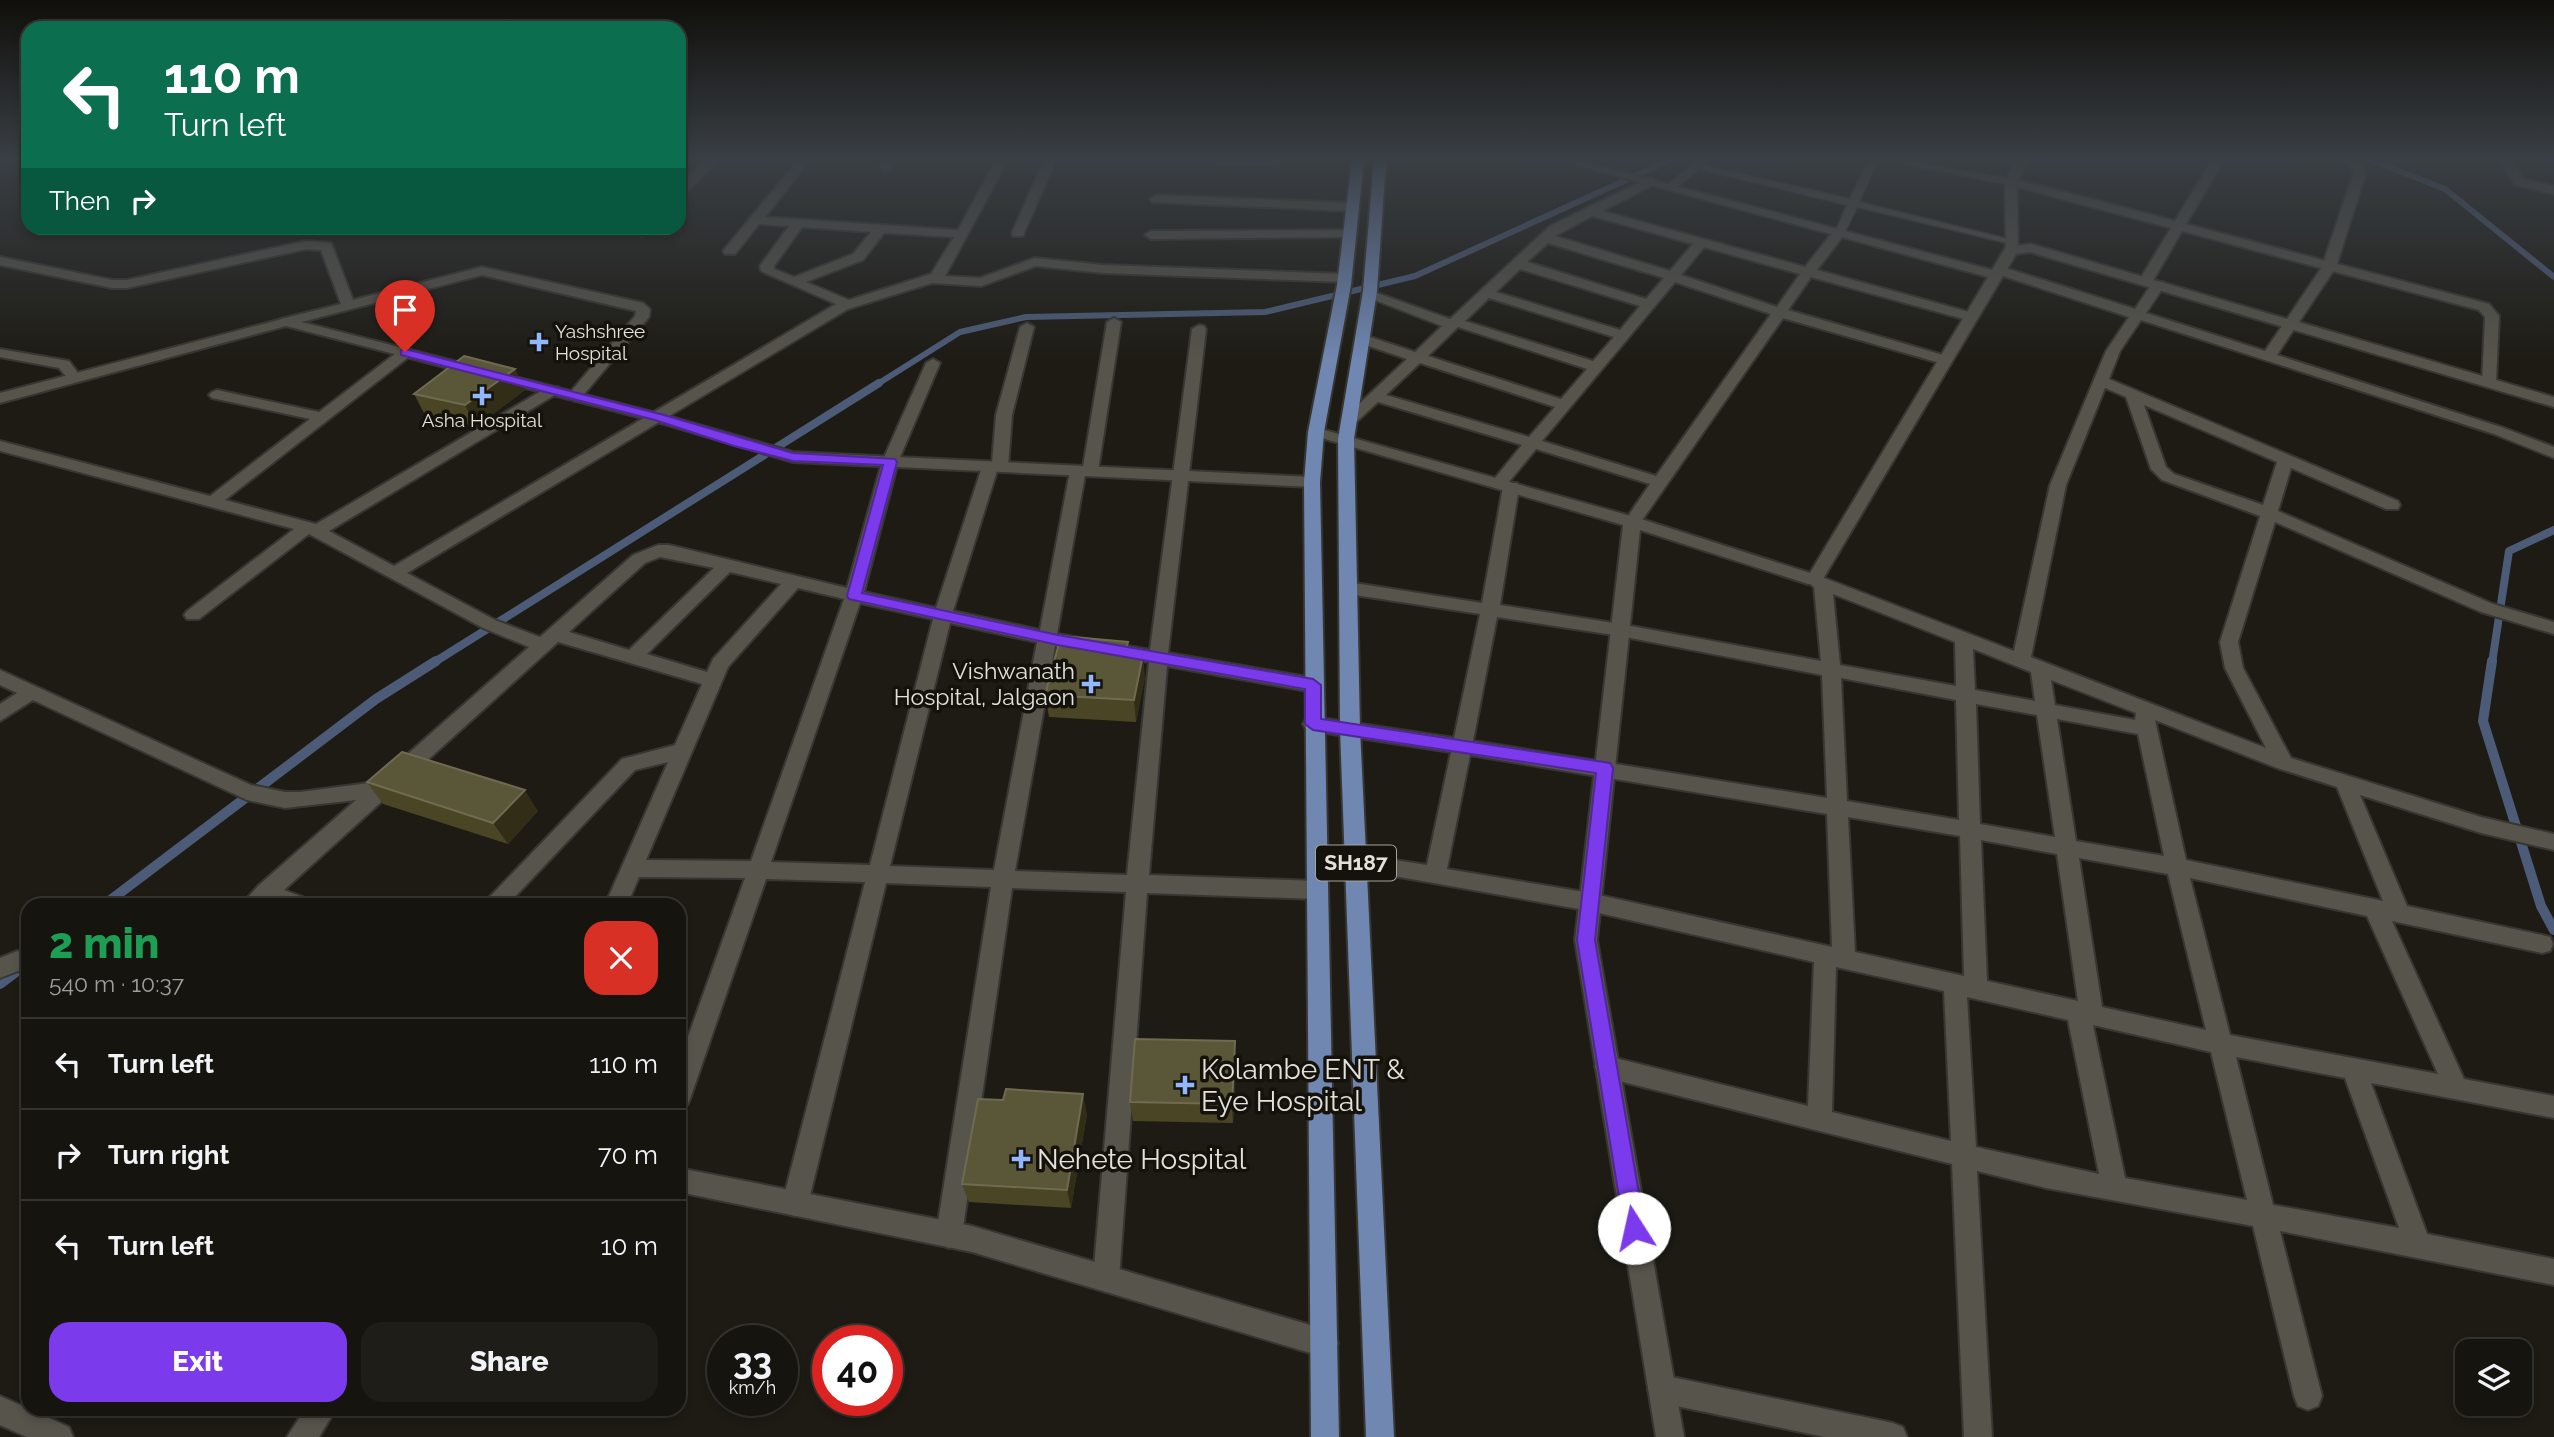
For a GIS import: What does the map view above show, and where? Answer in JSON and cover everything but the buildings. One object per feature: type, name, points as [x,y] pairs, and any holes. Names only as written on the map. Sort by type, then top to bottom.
[{"type":"main road","name":"SH187","points":[[1325,1437],[1313,724],[1312,482],[1316,432],[1343,287],[1351,227]]},
{"type":"main road","name":"SH187","points":[[1375,227],[1370,287],[1347,430],[1350,729],[1380,1437]]},
{"type":"street","points":[[730,251],[749,227]]},
{"type":"street","points":[[795,227],[766,269],[847,304]]},
{"type":"street","points":[[865,227],[962,234]]},
{"type":"street","points":[[933,279],[943,270],[966,227]]},
{"type":"street","points":[[1018,233],[1021,227]]},
{"type":"street","points":[[1347,430],[1375,396],[1559,227]]},
{"type":"street","points":[[1647,227],[1971,317]]},
{"type":"street","points":[[1822,227],[1998,273],[2138,314],[2499,431],[2554,453]]},
{"type":"street","points":[[1820,1120],[1835,957],[1837,807],[1831,669],[1818,582],[1998,273],[2011,246],[2011,227]]},
{"type":"street","points":[[2178,227],[2487,309],[2492,316],[2489,383]]},
{"type":"street","points":[[2115,1189],[2085,1013],[2066,847],[2046,709],[2030,665],[2057,485],[2113,351],[2138,314],[2178,227]]},
{"type":"street","points":[[2269,356],[2329,267],[2342,227]]},
{"type":"street","points":[[793,282],[858,257],[881,228]]},
{"type":"street","points":[[1670,1437],[1586,940],[1632,522],[1779,312],[1840,232]]},
{"type":"street","points":[[1151,235],[1350,234]]},
{"type":"street","points":[[1546,238],[1779,312],[1945,360]]},
{"type":"street","points":[[1435,876],[1490,610],[1505,485],[1533,443],[1700,242]]},
{"type":"street","points":[[0,261],[112,284],[127,284],[321,244],[326,246],[348,305]]},
{"type":"street","points":[[2011,246],[2031,248],[2554,402]]},
{"type":"street","points":[[394,573],[847,304],[933,279],[981,282],[1035,261],[1103,269],[1343,287]]},
{"type":"street","points":[[1518,264],[1649,304]]},
{"type":"street","points":[[0,398],[482,271],[643,309],[642,317],[575,396]]},
{"type":"street","points":[[1370,287],[1454,323],[1596,367]]},
{"type":"street","points":[[1486,293],[1623,335]]},
{"type":"street","points":[[286,322],[659,418],[793,457],[1312,482]]},
{"type":"street","points":[[949,1235],[1003,878],[1114,322]]},
{"type":"street","points":[[795,1204],[943,615],[995,467],[1004,415],[1027,327]]},
{"type":"street","points":[[1106,1279],[1157,657],[1177,476],[1199,330]]},
{"type":"street","points":[[1362,340],[1565,405]]},
{"type":"street","points":[[214,502],[405,352]]},
{"type":"street","points":[[0,354],[64,364],[74,377]]},
{"type":"street","points":[[686,1076],[854,596],[890,462],[933,363]]},
{"type":"street","points":[[2101,381],[2392,505]]},
{"type":"street","points":[[193,615],[312,529],[553,390]]},
{"type":"street","points":[[217,395],[322,417]]},
{"type":"street","points":[[2133,395],[2163,473],[2175,481],[2269,513],[2487,608],[2554,628]]},
{"type":"street","points":[[1375,396],[1660,482]]},
{"type":"street","points":[[1316,432],[1347,430],[1505,485],[1632,522],[1818,582],[2030,665],[2145,718],[2482,825],[2552,841]]},
{"type":"street","points":[[0,446],[312,529],[489,624],[515,635],[549,639],[633,657],[712,680]]},
{"type":"street","points":[[2284,762],[2234,667],[2229,642],[2286,459]]},
{"type":"street","points":[[259,898],[647,554],[669,551],[854,596],[1049,638],[1313,685]]},
{"type":"street","points":[[633,657],[727,565]]},
{"type":"street","points":[[619,898],[712,680],[730,651],[794,581]]},
{"type":"street","points":[[1348,587],[1620,630],[2046,709],[2145,718]]},
{"type":"street","points":[[1964,639],[1970,830],[1962,1156],[1978,1437]]},
{"type":"street","points":[[0,677],[247,792],[285,800],[382,789]]},
{"type":"street","points":[[0,714],[32,692]]},
{"type":"street","points":[[2145,718],[2177,867],[2308,1396]]},
{"type":"street","points":[[1313,724],[1605,768],[2066,847],[2177,867],[2542,944]]},
{"type":"street","points":[[500,898],[629,764],[681,751]]},
{"type":"street","points":[[2345,782],[2399,914]]},
{"type":"street","points":[[1356,862],[1590,902],[2222,1044],[2554,1107]]},
{"type":"street","points":[[631,868],[1316,890]]},
{"type":"street","points":[[2375,909],[2457,1089]]},
{"type":"street","points":[[0,968],[9,962],[21,962]]},
{"type":"street","points":[[1607,1068],[2046,1176],[2554,1272]]},
{"type":"street","points":[[2354,1069],[2417,1244]]},
{"type":"street","points":[[686,1182],[949,1235],[1324,1343]]},
{"type":"street","points":[[1662,1388],[1893,1437]]},
{"type":"street","points":[[0,1409],[59,1437]]},
{"type":"street","points":[[300,1437],[316,1416]]},
{"type":"lane","points":[[1840,232],[1842,227]]},
{"type":"lane","points":[[1938,227],[2011,246]]},
{"type":"waterway","points":[[876,385],[960,332],[1026,317],[1265,312],[1415,276],[1523,227]]},
{"type":"waterway","points":[[2492,227],[2554,277]]},
{"type":"waterway","points":[[433,663],[879,383]]},
{"type":"waterway","points":[[2492,663],[2509,551],[2554,530]]},
{"type":"waterway","points":[[113,898],[376,699],[436,661]]},
{"type":"waterway","points":[[2492,661],[2483,721],[2541,906],[2554,930]]},
{"type":"waterway","points":[[0,984],[21,968]]},
{"type":"place","name":"Yashshree Hospital","points":[[539,342]]},
{"type":"place","name":"Asha Hospital","points":[[482,396]]},
{"type":"place","name":"Vishwanath Hospital, Jalgaon","points":[[1091,684]]},
{"type":"place","name":"Kolambe ENT & Eye Hospital","points":[[1185,1085]]},
{"type":"place","name":"Nehete Hospital","points":[[1021,1159]]},
{"type":"route","points":[[405,352],[659,418],[793,457],[890,462],[854,596],[1058,640],[1313,685],[1313,724],[1605,768],[1586,940],[1634,1228]]}]
